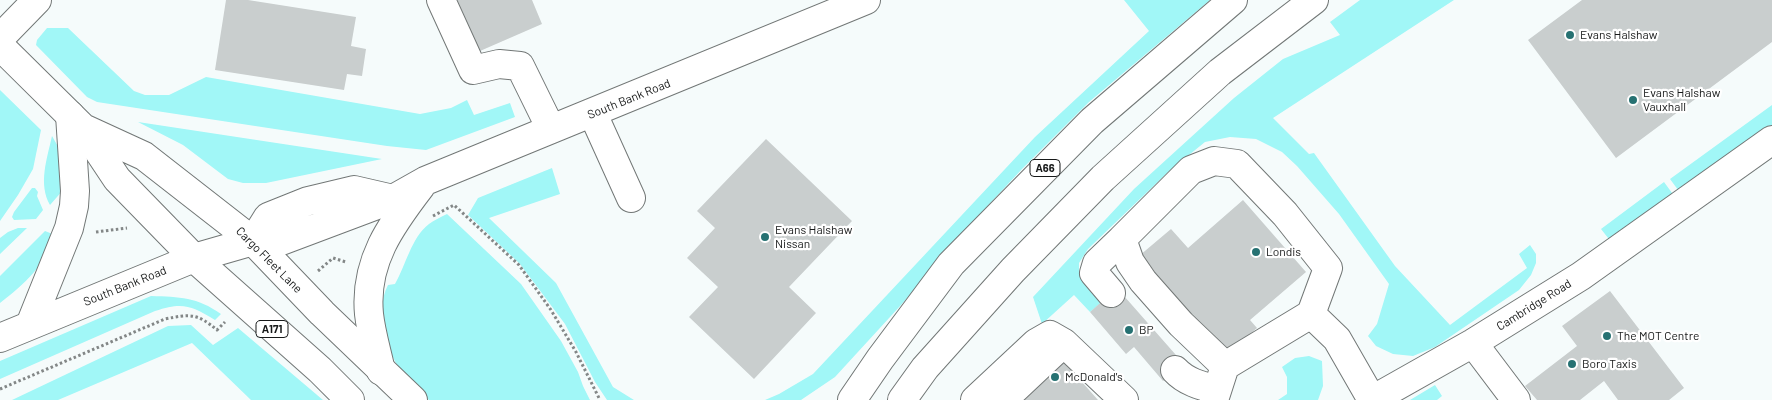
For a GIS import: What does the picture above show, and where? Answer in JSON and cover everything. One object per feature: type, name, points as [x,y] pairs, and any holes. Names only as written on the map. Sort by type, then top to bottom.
[{"type":"main road","points":[[0,38],[37,0]]},
{"type":"main road","points":[[441,0],[473,70],[499,64],[520,66],[551,129]]},
{"type":"main road","name":"A66","points":[[852,400],[951,264],[1092,121],[1233,0]]},
{"type":"main road","points":[[902,400],[925,368],[1013,270],[1104,178],[1220,72],[1314,0]]},
{"type":"main road","name":"South Bank Road","points":[[0,338],[30,324],[194,258],[252,241],[276,243],[392,199],[425,181],[551,129],[593,114],[849,3]]},
{"type":"main road","name":"Cargo Fleet Lane","points":[[0,46],[77,121],[117,179],[194,258],[320,370],[350,400]]},
{"type":"main road","points":[[593,114],[631,198]]},
{"type":"main road","points":[[30,324],[69,228],[74,206],[77,121]]},
{"type":"main road","name":"Cargo Fleet Lane","points":[[77,121],[144,156],[252,241],[322,314],[380,371],[413,400]]},
{"type":"main road","name":"Cambridge Road","points":[[1372,400],[1473,343],[1581,276],[1772,140]]},
{"type":"main road","points":[[1112,293],[1094,273],[1097,263],[1191,170],[1214,161],[1237,164],[1285,214],[1328,268],[1311,314],[1219,385],[1195,384],[1182,377],[1175,370]]},
{"type":"main road","points":[[380,371],[368,296],[371,270],[378,251],[402,212],[425,181]]},
{"type":"main road","points":[[1122,239],[1130,262],[1143,281],[1181,324],[1219,385]]},
{"type":"main road","points":[[1311,314],[1337,339],[1372,400]]},
{"type":"main road","points":[[975,400],[1036,343],[1050,335],[1064,343],[1124,400]]},
{"type":"main road","points":[[1003,400],[1064,343]]},
{"type":"main road","points":[[1473,343],[1516,400]]},
{"type":"main road","name":"A66","points":[[829,400],[880,359]]},
{"type":"main road","points":[[915,400],[925,368]]},
{"type":"path","points":[[429,219],[454,205],[519,265],[551,310],[576,352],[600,400]]},
{"type":"path","points":[[69,228],[87,233],[136,227]]},
{"type":"path","points":[[316,273],[334,258],[350,264]]},
{"type":"path","points":[[0,389],[165,319],[186,315],[204,319],[217,330],[228,320]]},
{"type":"shaded area","points":[[1124,0],[1210,0],[1089,102],[1022,169],[835,377],[801,400],[765,400],[813,374],[1035,137],[1149,31]]},
{"type":"shaded area","points":[[1360,0],[1454,0],[1273,118],[1309,154],[1314,153],[1395,266],[1450,325],[1527,268],[1519,254],[1530,245],[1536,254],[1536,263],[1531,275],[1519,290],[1435,347],[1413,356],[1393,354],[1376,346],[1368,336],[1377,324],[1389,284],[1339,214],[1297,166],[1282,152],[1256,139],[1230,137],[1205,142],[1168,172],[1088,249],[1079,263],[1079,273],[1103,301],[1090,312],[1074,295],[1042,324],[1033,297],[1134,189],[1234,98],[1283,59],[1340,35],[1330,22]]},
{"type":"shaded area","points":[[47,28],[68,28],[134,91],[145,95],[169,95],[206,77],[420,114],[451,108],[467,100],[474,115],[510,103],[515,117],[426,150],[387,146],[97,102],[87,97],[36,45],[37,40]]},
{"type":"shaded area","points":[[0,90],[41,130],[33,169],[0,221]]},
{"type":"shaded area","points":[[1772,105],[1772,129],[1681,194],[1670,179]]},
{"type":"shaded area","points":[[138,122],[382,159],[266,183],[243,183],[228,179],[183,145]]},
{"type":"shaded area","points":[[52,136],[60,150],[64,189],[50,205],[46,197],[44,180]]},
{"type":"shaded area","points":[[552,168],[560,194],[489,218],[556,283],[613,387],[634,400],[607,400],[595,382],[565,324],[520,264],[468,215],[478,198]]},
{"type":"shaded area","points":[[1664,182],[1675,197],[1612,243],[1601,229]]},
{"type":"shaded area","points":[[32,188],[35,188],[38,192],[37,196],[43,210],[36,219],[14,220],[12,217],[14,212]]},
{"type":"shaded area","points":[[447,214],[521,284],[561,341],[578,372],[590,400],[429,400],[402,373],[395,362],[385,336],[382,309],[384,296],[388,285],[395,284],[413,244],[423,230]]},
{"type":"shaded area","points":[[18,228],[27,228],[0,254],[0,238]]},
{"type":"shaded area","points":[[45,231],[55,235],[40,265],[26,281],[0,303],[0,276]]},
{"type":"shaded area","points":[[151,296],[196,301],[221,314],[215,320],[186,306],[164,308],[0,379],[0,361]]},
{"type":"shaded area","points":[[191,325],[213,345],[238,328],[323,400],[251,400],[192,343],[58,400],[12,400],[168,326]]},
{"type":"shaded area","points":[[1309,356],[1322,361],[1323,386],[1318,400],[1278,400],[1287,394],[1287,377],[1282,367],[1295,358]]},
{"type":"shaded area","points":[[1435,385],[1442,396],[1437,400],[1410,400]]},
{"type":"building","points":[[226,0],[248,0],[356,17],[351,46],[366,49],[362,76],[347,74],[344,90],[215,70]]},
{"type":"building","points":[[457,0],[532,0],[542,24],[480,51]]},
{"type":"building","name":"Evans Halshaw Vauxhall","points":[[1582,0],[1772,0],[1772,42],[1616,158],[1528,40]]},
{"type":"building","points":[[766,139],[852,221],[789,287],[816,313],[754,379],[689,317],[718,287],[687,258],[715,228],[697,211]]},
{"type":"building","points":[[1243,200],[1306,272],[1250,320],[1257,328],[1225,356],[1139,256],[1171,229],[1188,248]]},
{"type":"building","name":"BP","points":[[1117,288],[1183,363],[1163,381],[1134,347],[1126,354],[1090,312]]},
{"type":"building","name":"The MOT Centre","points":[[1610,291],[1684,388],[1669,400],[1618,400],[1604,381],[1580,400],[1537,400],[1525,386],[1577,346],[1562,326]]},
{"type":"building","name":"McDonald's","points":[[1057,354],[1098,400],[1006,400]]},
{"type":"place","name":"Evans Halshaw","points":[[1570,35]]},
{"type":"place","name":"Evans Halshaw Vauxhall","points":[[1633,100]]},
{"type":"place","name":"Evans Halshaw Nissan","points":[[765,237]]},
{"type":"place","name":"Londis","points":[[1256,252]]},
{"type":"place","name":"BP","points":[[1129,330]]},
{"type":"place","name":"The MOT Centre","points":[[1607,336]]},
{"type":"place","name":"Boro Taxis","points":[[1572,364]]},
{"type":"place","name":"McDonald's","points":[[1055,377]]}]
